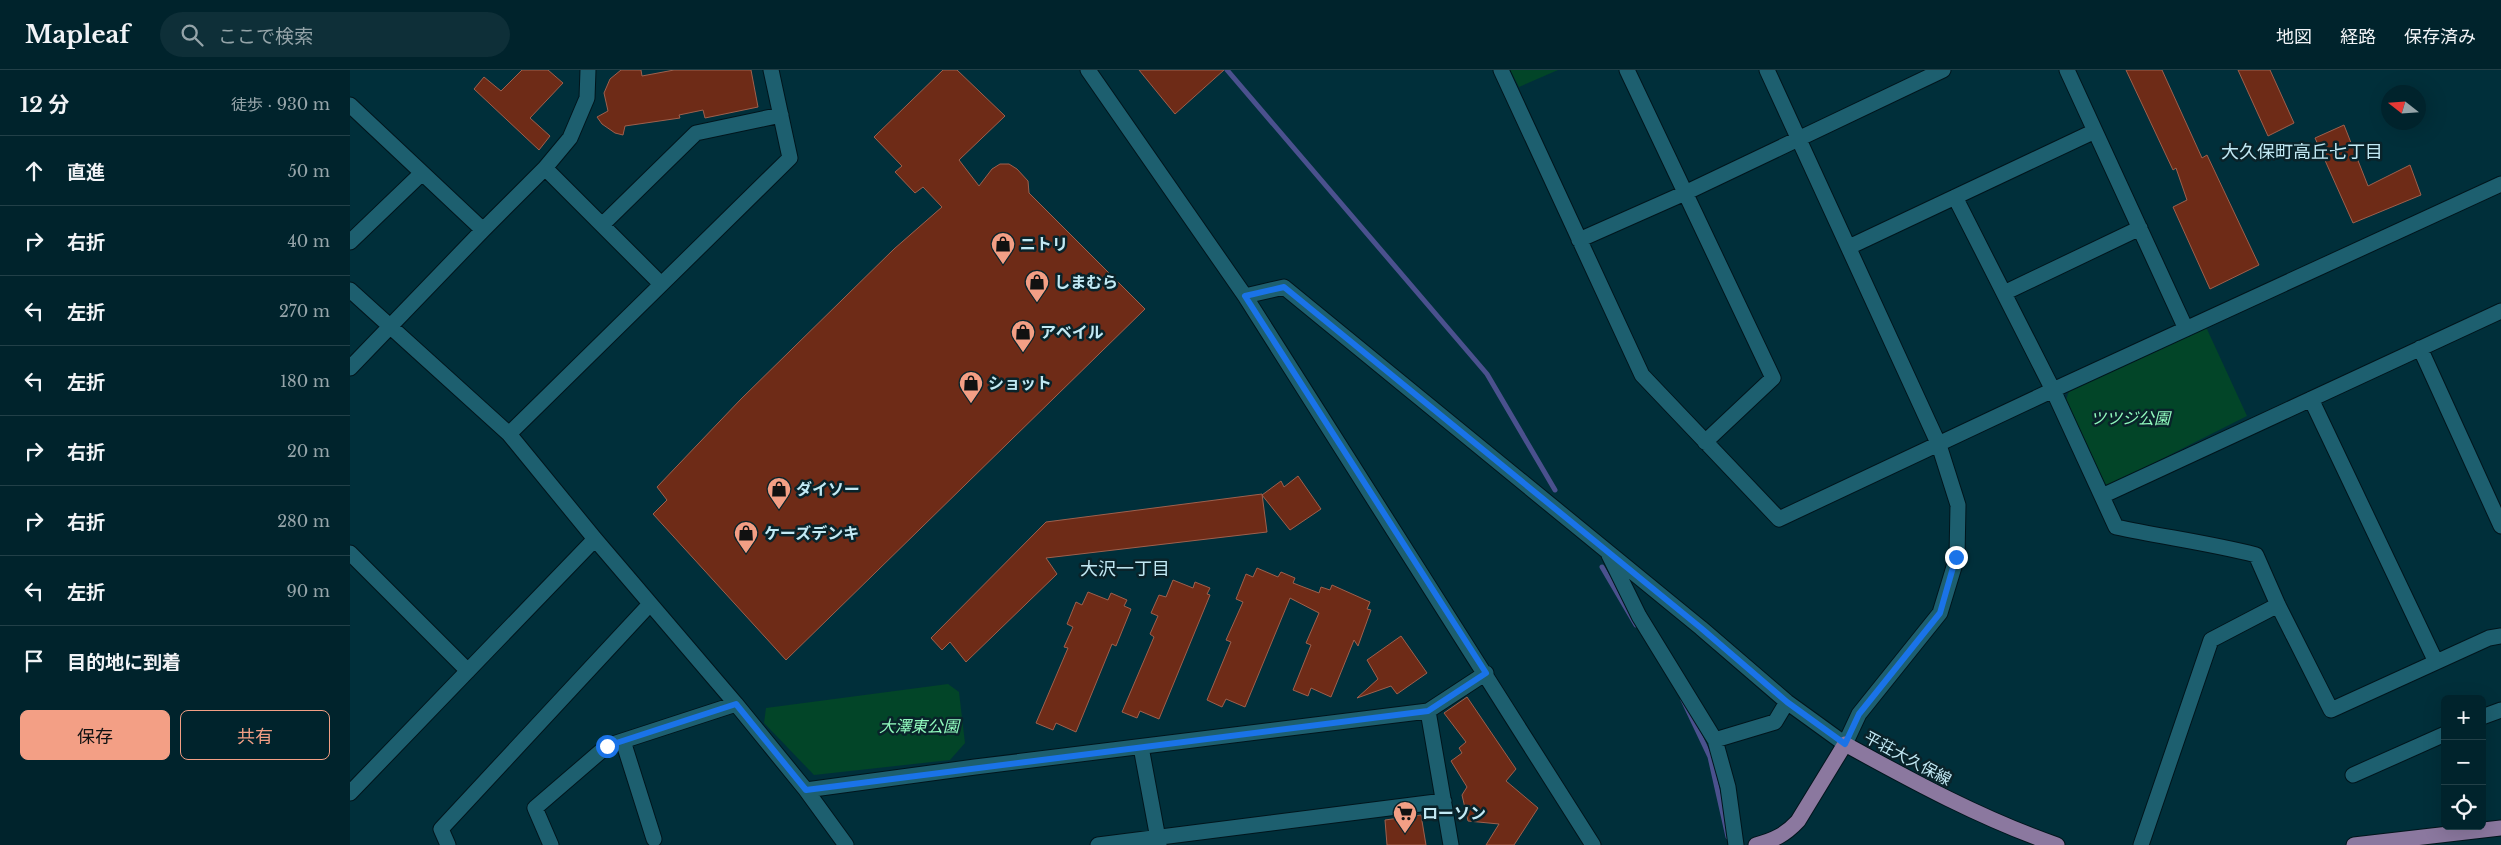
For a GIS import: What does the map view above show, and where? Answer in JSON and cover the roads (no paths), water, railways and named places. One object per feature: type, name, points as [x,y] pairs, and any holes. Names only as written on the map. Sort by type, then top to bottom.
[{"type":"main road","name":"平荘大久保線","points":[[1756,845],[1778,839],[1798,821],[1845,744],[1937,794],[2015,831],[2056,845]]},
{"type":"main road","points":[[2354,845],[2501,828]]},
{"type":"street","points":[[350,368],[545,168],[570,138],[587,98],[588,70]]},
{"type":"street","points":[[509,434],[660,283],[790,158],[771,70]]},
{"type":"street","points":[[1088,70],[1245,296],[1486,673],[1593,845]]},
{"type":"street","points":[[1500,70],[1642,375],[1779,519],[2053,390],[2501,184]]},
{"type":"street","points":[[1627,70],[1773,378],[1705,442]]},
{"type":"street","points":[[1245,296],[1284,287],[1607,551],[1787,702],[1845,744],[1859,714],[1940,613],[1956,557],[1958,504],[1939,445],[1767,70]]},
{"type":"street","points":[[1579,240],[1685,193],[1798,137],[1943,70]]},
{"type":"street","points":[[2067,70],[2186,329]]},
{"type":"street","points":[[350,105],[483,230]]},
{"type":"street","points":[[602,225],[696,133],[781,115]]},
{"type":"street","points":[[1849,247],[2095,131]]},
{"type":"street","points":[[545,168],[660,283]]},
{"type":"street","points":[[350,242],[422,173]]},
{"type":"street","points":[[1956,196],[2053,390],[2116,527],[2170,539],[2221,546],[2256,555],[2278,605],[2331,710],[2489,638],[2501,636]]},
{"type":"street","points":[[2004,293],[2140,228]]},
{"type":"street","points":[[350,290],[509,434],[736,704],[806,790],[846,845]]},
{"type":"street","points":[[2102,496],[2501,311]]},
{"type":"street","points":[[2420,348],[2501,526]]},
{"type":"street","points":[[2311,399],[2436,662]]},
{"type":"street","points":[[350,792],[595,538]]},
{"type":"street","points":[[1607,551],[1640,616],[1715,740],[1728,787],[1736,845]]},
{"type":"street","points":[[350,553],[468,671]]},
{"type":"street","points":[[448,845],[441,829],[650,604]]},
{"type":"street","points":[[2141,845],[2211,640],[2278,605]]},
{"type":"street","points":[[806,790],[1428,711],[1486,673]]},
{"type":"street","points":[[1715,740],[1775,722],[1787,702]]},
{"type":"street","points":[[551,845],[535,808],[607,746],[736,704]]},
{"type":"street","points":[[2486,716],[2501,710]]},
{"type":"street","points":[[1428,711],[1451,845]]},
{"type":"street","points":[[2353,775],[2441,736]]},
{"type":"street","points":[[623,741],[650,843]]},
{"type":"street","points":[[1141,747],[1158,840]]},
{"type":"street","points":[[1098,845],[1158,840],[1444,801]]},
{"type":"waterway","points":[[1227,70],[1487,374],[1555,490]]},
{"type":"waterway","points":[[1602,567],[1636,625]]},
{"type":"waterway","points":[[1683,700],[1710,757],[1728,837]]},
{"type":"place","name":"ニトリ","points":[[1003,265]]},
{"type":"place","name":"しまむら","points":[[1037,303]]},
{"type":"place","name":"アベイル","points":[[1023,353]]},
{"type":"place","name":"ショット","points":[[971,404]]},
{"type":"place","name":"ダイソー","points":[[779,510]]},
{"type":"place","name":"ケーズデンキ","points":[[746,554]]},
{"type":"place","name":"ローソン","points":[[1405,834]]},
{"type":"district","name":"大久保町高丘七丁目","points":[[2302,152]]},
{"type":"district","name":"大沢一丁目","points":[[1125,569]]},
{"type":"park label","name":"ツツジ公園","points":[[2130,418]]},
{"type":"park label","name":"大澤東公園","points":[[919,726]]}]
